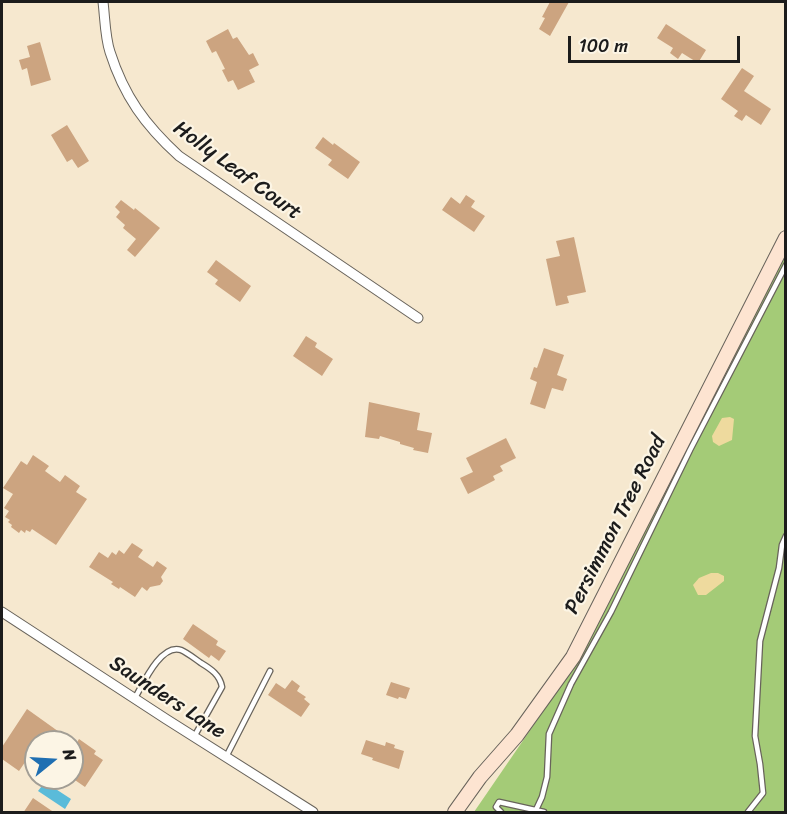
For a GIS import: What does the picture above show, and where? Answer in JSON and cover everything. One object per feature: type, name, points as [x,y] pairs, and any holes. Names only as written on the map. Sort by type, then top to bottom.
[{"type":"main road","name":"Persimmon Tree Road","points":[[455,813],[480,777],[518,735],[573,657],[786,238]]},
{"type":"street","name":"Holly Leaf Court","points":[[103,2],[110,51],[129,98],[154,133],[179,156],[418,318]]},
{"type":"street","name":"Saunders Lane","points":[[2,612],[314,813]]},
{"type":"lane","points":[[535,812],[547,777],[549,734],[571,684],[611,612],[690,450],[786,265]]},
{"type":"lane","points":[[748,813],[763,793],[755,736],[760,641],[786,536]]},
{"type":"lane","points":[[135,698],[161,655],[169,650],[179,649],[212,670],[220,679],[222,687],[194,736]]},
{"type":"lane","points":[[226,757],[270,671]]},
{"type":"lane","points":[[501,813],[496,807],[499,802],[544,813]]},
{"type":"green space","points":[[785,249],[785,812],[474,812],[581,656]]},
{"type":"sand","points":[[722,418],[734,419],[732,440],[719,446],[713,442],[712,436]]},
{"type":"sand","points":[[711,573],[724,576],[724,581],[706,595],[698,595],[693,585],[699,578]]},
{"type":"water","points":[[57,790],[71,799],[65,809],[38,791]]},
{"type":"building","points":[[550,2],[569,2],[550,36],[539,29]]},
{"type":"building","points":[[666,24],[706,50],[698,63],[682,53],[678,59],[670,53],[673,48],[657,38]]},
{"type":"building","points":[[228,29],[233,39],[237,37],[249,55],[253,53],[259,65],[249,70],[255,82],[238,90],[233,80],[228,82],[222,70],[225,69],[216,51],[212,53],[206,41]]},
{"type":"building","points":[[40,42],[51,80],[31,86],[27,68],[22,70],[19,60],[30,57],[27,46]]},
{"type":"building","points":[[742,68],[754,76],[744,91],[771,109],[761,125],[746,115],[742,121],[734,116],[738,111],[721,99]]},
{"type":"building","points":[[67,125],[89,161],[78,168],[72,159],[67,162],[51,135]]},
{"type":"building","points":[[323,137],[360,162],[348,179],[328,165],[332,160],[315,148]]},
{"type":"building","points":[[466,195],[475,201],[471,207],[485,216],[474,232],[442,210],[451,197],[460,204]]},
{"type":"building","points":[[121,200],[160,228],[135,257],[127,250],[136,239],[123,228],[125,225],[116,217],[120,212],[115,207]]},
{"type":"building","points":[[574,237],[586,292],[567,296],[569,303],[556,306],[546,259],[560,256],[556,241]]},
{"type":"building","points":[[216,260],[251,286],[240,302],[215,284],[218,280],[207,272]]},
{"type":"building","points":[[306,336],[317,343],[315,347],[333,359],[322,376],[293,356]]},
{"type":"building","points":[[544,348],[564,355],[557,375],[567,379],[563,391],[552,388],[545,409],[530,404],[537,382],[530,379],[534,367],[537,368]]},
{"type":"building","points":[[369,402],[420,413],[417,430],[432,433],[428,453],[413,450],[414,448],[400,444],[400,442],[380,436],[379,439],[365,437]]},
{"type":"building","points":[[506,438],[516,458],[500,466],[503,471],[493,476],[495,480],[468,494],[460,478],[473,472],[466,458]]},
{"type":"building","points":[[33,455],[49,466],[45,471],[60,482],[65,475],[80,486],[76,492],[87,499],[56,545],[32,529],[30,532],[26,530],[25,533],[21,530],[19,533],[11,527],[12,525],[8,522],[10,520],[5,517],[9,511],[4,508],[13,494],[3,488],[21,461],[27,465]]},
{"type":"building","points":[[132,543],[143,550],[138,557],[153,567],[157,561],[167,568],[161,577],[163,581],[160,585],[150,587],[147,591],[142,587],[135,597],[111,584],[113,582],[89,567],[99,552],[108,558],[112,552],[116,555],[119,550],[124,554]]},
{"type":"building","points":[[193,624],[218,641],[216,645],[226,651],[219,661],[211,655],[209,658],[183,639]]},
{"type":"building","points":[[292,680],[300,686],[297,691],[306,697],[304,699],[310,704],[301,717],[268,695],[276,683],[285,689]]},
{"type":"building","points":[[391,682],[410,688],[406,699],[386,695]]},
{"type":"building","points":[[27,709],[56,730],[24,730],[24,764],[19,771],[2,759],[2,747]]},
{"type":"building","points":[[366,740],[385,746],[386,742],[404,751],[399,769],[361,754]]},
{"type":"building","points":[[84,743],[96,751],[94,754],[103,760],[85,787]]},
{"type":"building","points":[[33,798],[55,813],[23,813]]}]
